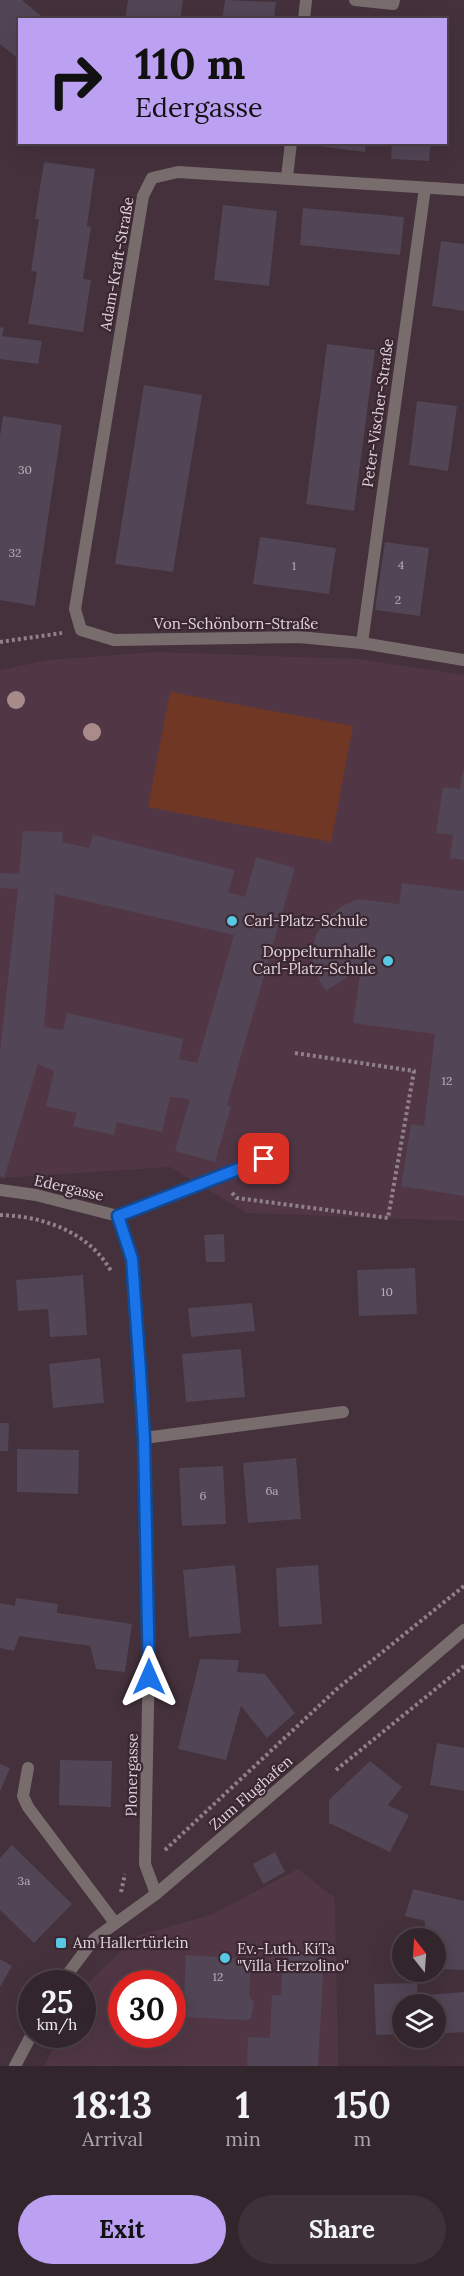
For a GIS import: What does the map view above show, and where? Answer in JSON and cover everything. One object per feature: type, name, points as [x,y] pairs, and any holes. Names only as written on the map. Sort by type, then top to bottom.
[{"type":"street","points":[[304,18],[306,0]]},
{"type":"street","points":[[355,0],[393,4],[394,0]]},
{"type":"street","points":[[287,177],[291,144]]},
{"type":"street","name":"Adam-Kraft-Straße","points":[[81,630],[75,609],[143,196],[152,178],[178,172],[287,177],[464,190]]},
{"type":"street","name":"Peter-Vischer-Straße","points":[[362,643],[425,188]]},
{"type":"street","name":"Von-Schönborn-Straße","points":[[81,630],[114,640],[298,637],[362,643],[464,660]]},
{"type":"street","name":"Edergasse","points":[[0,1190],[36,1195],[118,1216],[264,1159]]},
{"type":"street","name":"Plonergasse","points":[[118,1216],[132,1259],[144,1438],[149,1654],[145,1864],[156,1894]]},
{"type":"street","points":[[144,1438],[343,1413]]},
{"type":"street","name":"Zum Flughafen","points":[[71,1970],[94,1939],[156,1894],[464,1630]]},
{"type":"street","points":[[28,1768],[23,1796],[28,1807],[115,1923]]},
{"type":"street","points":[[15,2066],[25,2048]]},
{"type":"path","points":[[0,642],[81,630]]},
{"type":"path","points":[[216,1179],[237,1198],[388,1218],[414,1071],[296,1053]]},
{"type":"path","points":[[0,1215],[49,1224],[74,1233],[91,1244],[103,1257],[113,1275]]},
{"type":"path","points":[[161,1854],[338,1688],[464,1586]]},
{"type":"path","points":[[332,1774],[464,1666]]},
{"type":"path","points":[[104,1909],[121,1893],[125,1870]]},
{"type":"shaded area","name":"Carl-Platz-Schule","points":[[156,652],[358,659],[464,675],[464,1221],[247,1213],[170,1167],[0,1178],[0,670],[49,660]]},
{"type":"shaded area","points":[[170,692],[353,726],[331,842],[148,807]]},
{"type":"shaded area","name":"Ev.-Luth. KiTa \"Villa Herzolino\"","points":[[298,1869],[335,1898],[338,2066],[44,2066],[53,2048],[96,2048],[96,1975],[137,1936],[213,1914]]},
{"type":"building","points":[[0,0],[22,0],[44,18],[18,18],[18,58],[0,44]]},
{"type":"building","points":[[128,0],[183,0],[180,18],[125,18]]},
{"type":"building","points":[[225,0],[276,2],[274,18],[222,18]]},
{"type":"building","points":[[319,144],[366,144],[365,152],[319,146]]},
{"type":"building","points":[[392,144],[431,144],[429,161],[391,159]]},
{"type":"building","points":[[44,162],[95,169],[87,226],[91,227],[83,279],[91,280],[83,332],[28,324],[37,272],[31,271],[39,219],[35,219]]},
{"type":"building","points":[[223,205],[277,211],[269,286],[214,280]]},
{"type":"building","points":[[303,208],[404,217],[400,255],[300,245]]},
{"type":"building","points":[[441,241],[464,244],[464,311],[432,306]]},
{"type":"building","points":[[0,327],[4,328],[2,336],[42,341],[38,364],[0,359]]},
{"type":"building","points":[[327,344],[375,350],[354,511],[306,504]]},
{"type":"building","points":[[144,385],[202,395],[173,572],[115,564]]},
{"type":"building","points":[[417,401],[457,406],[448,471],[409,465]]},
{"type":"building","points":[[3,416],[62,425],[35,606],[0,600],[0,436]]},
{"type":"building","points":[[260,537],[336,548],[329,594],[253,584]]},
{"type":"building","points":[[385,542],[429,548],[420,616],[375,610]]},
{"type":"building","points":[[463,770],[464,860],[450,858],[453,835],[436,833],[443,787],[460,789]]},
{"type":"building","points":[[23,831],[62,832],[63,842],[89,848],[93,835],[235,870],[228,892],[245,897],[256,857],[295,868],[227,1105],[231,1107],[215,1162],[175,1151],[190,1099],[170,1097],[162,1132],[117,1122],[114,1135],[73,1126],[77,1113],[46,1106],[54,1071],[38,1064],[4,1178],[0,1176],[0,1052],[18,889],[0,888],[0,873],[19,874]],"holes":[[[55,894],[234,935],[197,1063],[179,1059],[183,1039],[67,1013],[63,1030],[44,1027]]]},
{"type":"building","name":"Doppelturnhalle Carl-Platz-Schule","points":[[402,883],[464,891],[464,1196],[401,1186],[411,1124],[424,1126],[435,1034],[353,1023],[361,968],[326,991],[315,973],[311,954],[316,935],[327,918],[342,906],[359,899],[399,904]]},
{"type":"building","points":[[224,1234],[225,1262],[206,1262],[204,1235]]},
{"type":"building","points":[[415,1268],[417,1314],[359,1316],[357,1270]]},
{"type":"building","points":[[83,1275],[87,1335],[50,1337],[48,1309],[18,1311],[16,1280]]},
{"type":"building","points":[[252,1303],[255,1331],[191,1337],[188,1308]]},
{"type":"building","points":[[241,1349],[245,1397],[186,1402],[182,1354]]},
{"type":"building","points":[[100,1358],[104,1403],[53,1408],[49,1364]]},
{"type":"building","points":[[0,1423],[9,1423],[8,1451],[0,1451]]},
{"type":"building","points":[[17,1449],[79,1450],[78,1494],[17,1492]]},
{"type":"building","points":[[296,1458],[301,1519],[248,1523],[243,1463]]},
{"type":"building","points":[[223,1466],[226,1524],[182,1526],[179,1468]]},
{"type":"building","points":[[235,1565],[241,1633],[189,1637],[183,1570]]},
{"type":"building","points":[[318,1565],[322,1624],[279,1627],[276,1568]]},
{"type":"building","points":[[16,1598],[58,1604],[57,1613],[132,1624],[125,1672],[96,1669],[90,1646],[19,1636],[14,1651],[0,1648],[0,1603],[15,1606]]},
{"type":"building","points":[[200,1659],[239,1660],[237,1672],[265,1674],[295,1713],[267,1738],[241,1706],[226,1760],[178,1749]]},
{"type":"building","points":[[437,1743],[464,1748],[464,1791],[430,1785]]},
{"type":"building","points":[[60,1760],[112,1761],[111,1807],[59,1805]]},
{"type":"building","points":[[370,1761],[402,1787],[388,1805],[409,1815],[390,1852],[329,1823],[329,1800]]},
{"type":"building","points":[[0,1764],[10,1768],[0,1792]]},
{"type":"building","points":[[12,1845],[72,1904],[34,1943],[0,1910],[0,1858]]},
{"type":"building","points":[[275,1852],[285,1872],[263,1884],[253,1864]]},
{"type":"building","points":[[413,1889],[464,1901],[464,1970],[446,1969],[446,1928],[425,1928],[425,1921],[405,1916]]},
{"type":"building","points":[[283,1954],[324,1956],[318,2066],[247,2066],[248,2037],[270,2038],[272,1995],[281,1995]]},
{"type":"building","points":[[186,1955],[251,1959],[249,1995],[254,2003],[251,2018],[248,2020],[186,2017]]},
{"type":"building","points":[[0,1959],[12,1966],[0,1987]]},
{"type":"building","points":[[417,1983],[418,1994],[392,1994],[392,2034],[376,2035],[374,1984]]},
{"type":"building","points":[[464,1992],[464,2032],[446,2033],[446,1994],[441,1994]]},
{"type":"place","name":"Carl-Platz-Schule","points":[[232,921]]},
{"type":"place","name":"Doppelturnhalle Carl-Platz-Schule","points":[[388,961]]},
{"type":"place","name":"Am Hallertürlein","points":[[61,1943]]},
{"type":"place","name":"Ev.-Luth. KiTa \"Villa Herzolino\"","points":[[225,1958]]},
{"type":"route","points":[[149,1677],[144,1438],[140,1371],[132,1259],[118,1216],[264,1159]]}]
